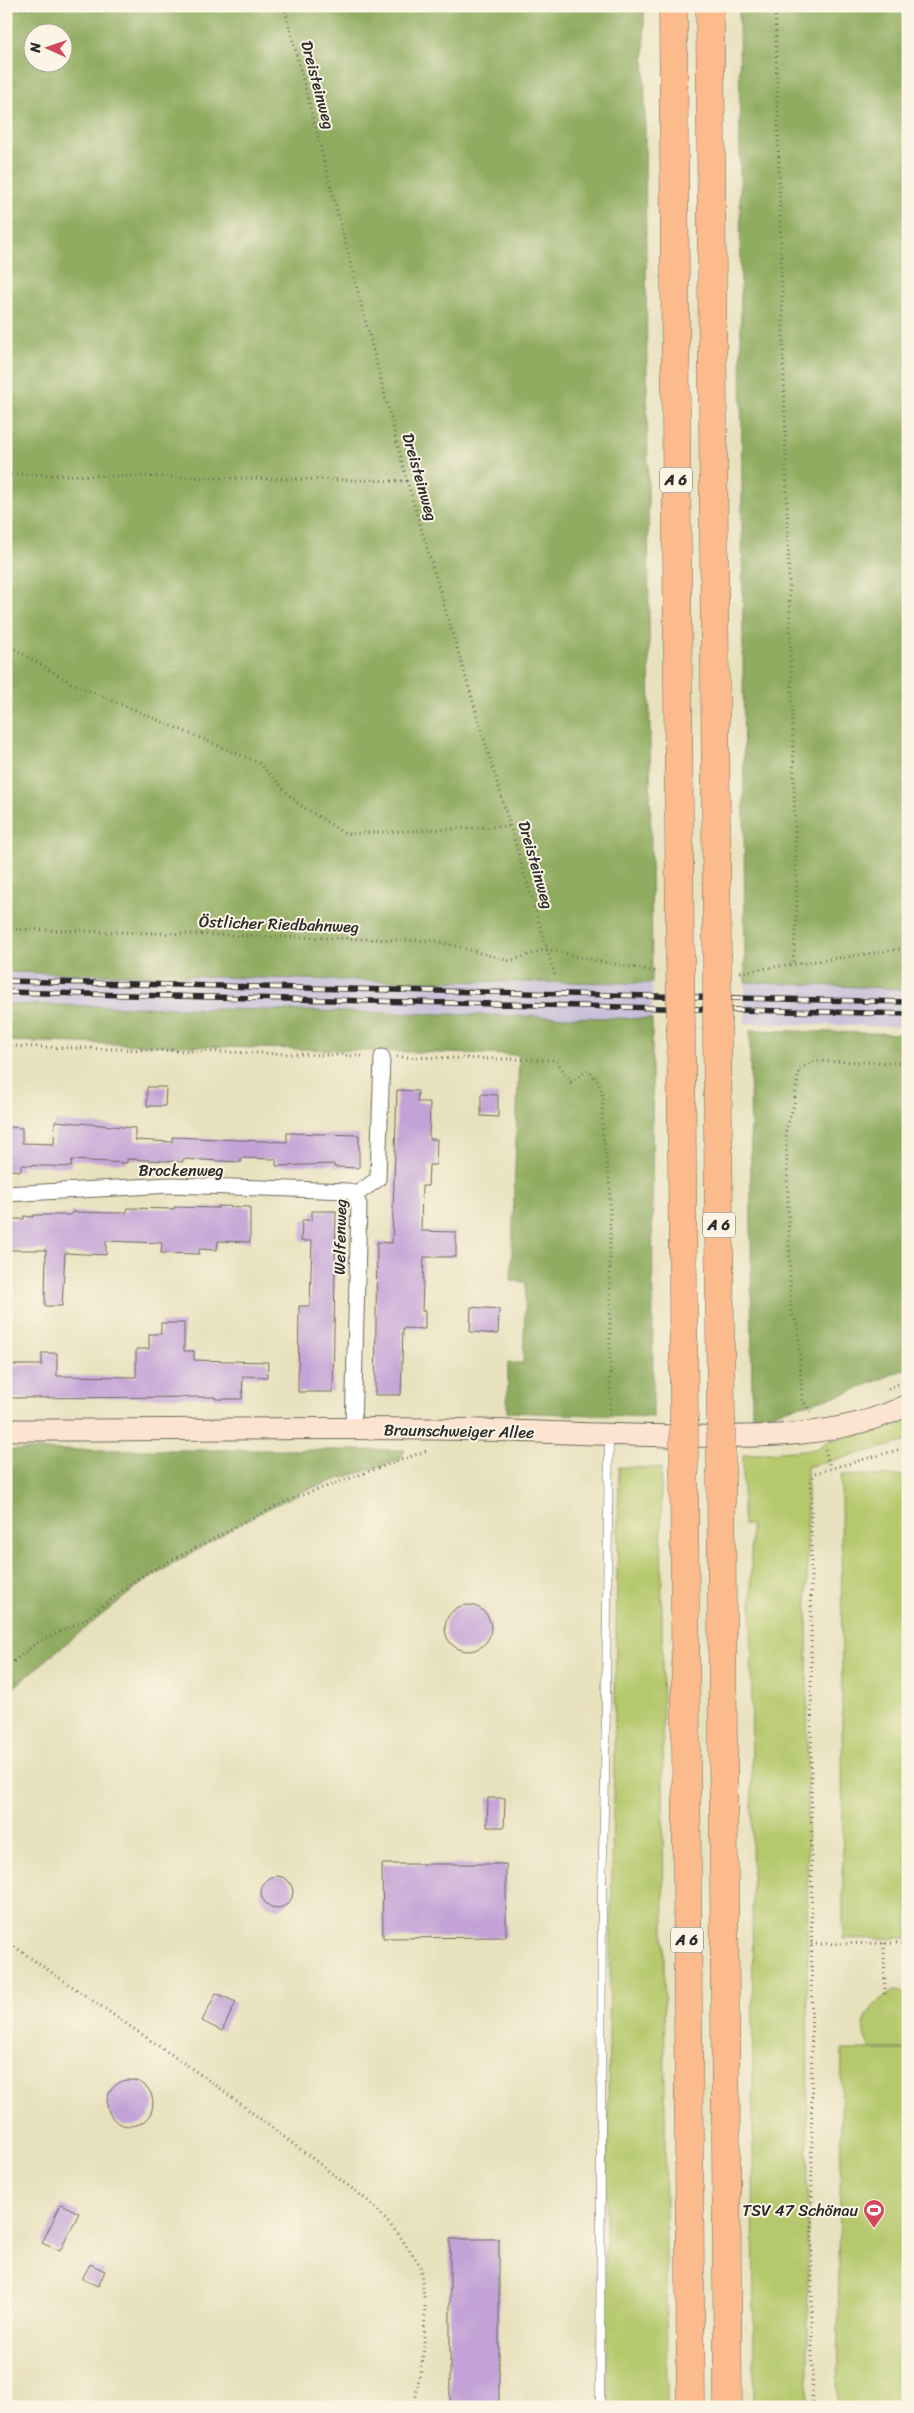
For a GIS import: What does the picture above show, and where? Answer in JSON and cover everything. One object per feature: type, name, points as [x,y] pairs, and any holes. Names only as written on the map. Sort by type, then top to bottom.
[{"type":"highway","name":"A 6","points":[[673,6],[691,2407]]},
{"type":"highway","name":"A 6","points":[[710,6],[728,2407]]},
{"type":"street","name":"Welfenweg","points":[[353,1430],[359,1205],[355,1195],[378,1179],[382,1056]]},
{"type":"street","name":"Brockenweg","points":[[6,1194],[171,1185],[349,1191],[355,1195]]},
{"type":"street","name":"Braunschweiger Allee","points":[[6,1430],[479,1430],[610,1428],[776,1436],[817,1432],[859,1422],[908,1406]]},
{"type":"lane","points":[[600,2407],[602,1897],[610,1428]]},
{"type":"path","points":[[6,9],[208,6]]},
{"type":"path","name":"Dreisteinweg","points":[[284,6],[407,481],[512,826],[555,976]]},
{"type":"path","points":[[775,6],[797,908],[793,965],[908,948]]},
{"type":"path","points":[[6,474],[407,481]]},
{"type":"path","points":[[6,644],[72,682],[259,763],[296,802],[345,834],[512,826]]},
{"type":"path","name":"Östlicher Riedbahnweg","points":[[6,929],[437,941],[510,961],[547,949]]},
{"type":"path","points":[[6,1046],[556,1060],[571,1082],[588,1070],[598,1082],[603,1098],[602,1128],[610,1187],[610,1428]]},
{"type":"path","points":[[814,1416],[802,1400],[798,1326],[791,1312],[786,1130],[794,1105],[800,1069],[814,1061],[908,1063]]},
{"type":"path","points":[[823,1444],[830,1468]]},
{"type":"path","points":[[6,1668],[36,1644],[83,1621],[143,1575],[286,1501],[436,1447]]},
{"type":"path","points":[[812,2407],[811,1480],[815,1473],[908,1447]]},
{"type":"path","points":[[6,1941],[217,2086],[371,2203],[398,2234],[420,2265],[425,2304],[424,2349],[414,2407]]},
{"type":"path","points":[[884,1943],[885,1996]]},
{"type":"path","points":[[811,1944],[908,1943]]},
{"type":"shaded area","points":[[6,972],[389,981],[652,983],[652,1019],[6,1004]]},
{"type":"shaded area","points":[[745,982],[908,989],[908,1027],[745,1023]]},
{"type":"green space","points":[[6,6],[644,6],[652,983],[389,981],[6,972]]},
{"type":"green space","points":[[739,6],[908,6],[908,989],[745,982]]},
{"type":"green space","points":[[6,1004],[652,1019],[653,1417],[507,1412],[508,1363],[523,1363],[526,1282],[511,1281],[519,1055],[6,1041]]},
{"type":"green space","points":[[750,1030],[908,1034],[908,1368],[844,1394],[752,1418]]},
{"type":"green space","points":[[908,1418],[908,1441],[807,1467],[808,2407],[754,2407],[751,1525],[743,1525],[743,1455],[816,1449],[828,1441],[863,1434]]},
{"type":"green space","points":[[6,1450],[405,1450],[400,1460],[308,1489],[255,1515],[142,1583],[6,1694]]},
{"type":"green space","points":[[619,1467],[661,1468],[667,2407],[608,2407],[605,2268]]},
{"type":"green space","points":[[841,1475],[908,1476],[908,1938],[843,1939]]},
{"type":"green space","points":[[894,1991],[908,1992],[908,2049],[871,2049],[866,2040],[864,2023],[872,2008]]},
{"type":"green space","name":"TSV 47 Schönau","points":[[842,2050],[908,2050],[908,2407],[837,2407]]},
{"type":"building","points":[[147,1087],[166,1087],[165,1106],[147,1106]]},
{"type":"building","points":[[397,1090],[418,1091],[417,1102],[430,1102],[429,1139],[437,1139],[436,1165],[429,1165],[428,1186],[422,1186],[421,1231],[456,1232],[456,1257],[424,1257],[422,1311],[425,1311],[425,1329],[403,1328],[401,1395],[375,1395],[377,1242],[392,1243]]},
{"type":"building","points":[[481,1094],[498,1095],[498,1117],[481,1116]]},
{"type":"building","points":[[55,1121],[135,1128],[135,1140],[172,1142],[172,1137],[287,1142],[287,1133],[359,1135],[359,1168],[334,1167],[334,1164],[276,1166],[276,1159],[241,1158],[241,1162],[183,1159],[183,1162],[127,1159],[127,1163],[72,1160],[71,1167],[21,1165],[21,1171],[6,1170],[6,1127],[22,1128],[22,1143],[54,1144]]},
{"type":"building","points":[[218,1206],[250,1207],[250,1242],[218,1241],[217,1250],[199,1249],[199,1254],[161,1253],[162,1243],[106,1241],[106,1255],[65,1253],[62,1306],[45,1306],[46,1250],[6,1250],[6,1219],[24,1219],[24,1216],[33,1217],[33,1215],[71,1215],[72,1212],[117,1213],[127,1212],[128,1208],[174,1209],[174,1207],[218,1208]]},
{"type":"building","points":[[312,1211],[336,1211],[333,1392],[298,1392],[299,1306],[310,1306],[312,1241],[301,1241],[302,1220],[312,1220]]},
{"type":"building","points":[[471,1307],[499,1309],[498,1334],[470,1332]]},
{"type":"building","points":[[161,1323],[184,1323],[184,1351],[194,1351],[194,1360],[268,1362],[267,1377],[243,1376],[242,1399],[215,1399],[215,1397],[6,1398],[6,1365],[42,1365],[42,1353],[57,1353],[57,1376],[136,1377],[136,1349],[149,1349],[149,1334],[161,1334]]},
{"type":"building","points":[[473,1605],[477,1606],[487,1615],[490,1619],[490,1637],[481,1647],[473,1651],[463,1651],[455,1647],[446,1637],[445,1623],[449,1615],[459,1606]]},
{"type":"building","points":[[488,1798],[505,1798],[504,1827],[487,1827]]},
{"type":"building","points":[[382,1864],[506,1864],[506,1937],[383,1938]]},
{"type":"building","points":[[277,1876],[288,1881],[293,1892],[288,1903],[277,1908],[266,1903],[261,1892],[266,1881]]},
{"type":"building","points":[[216,1993],[236,2002],[222,2031],[202,2021]]},
{"type":"building","points":[[135,2080],[139,2081],[149,2090],[152,2094],[152,2112],[143,2122],[135,2126],[125,2126],[117,2122],[108,2112],[107,2098],[111,2090],[121,2081]]},
{"type":"building","points":[[61,2204],[79,2213],[60,2251],[42,2243]]},
{"type":"building","points":[[450,2239],[499,2239],[499,2407],[450,2407]]},
{"type":"building","points":[[90,2264],[105,2271],[98,2286],[82,2279]]},
{"type":"railway","points":[[6,981],[908,1002]]},
{"type":"railway","points":[[6,992],[908,1014]]},
{"type":"place","name":"TSV 47 Schönau","points":[[874,2229]]}]
